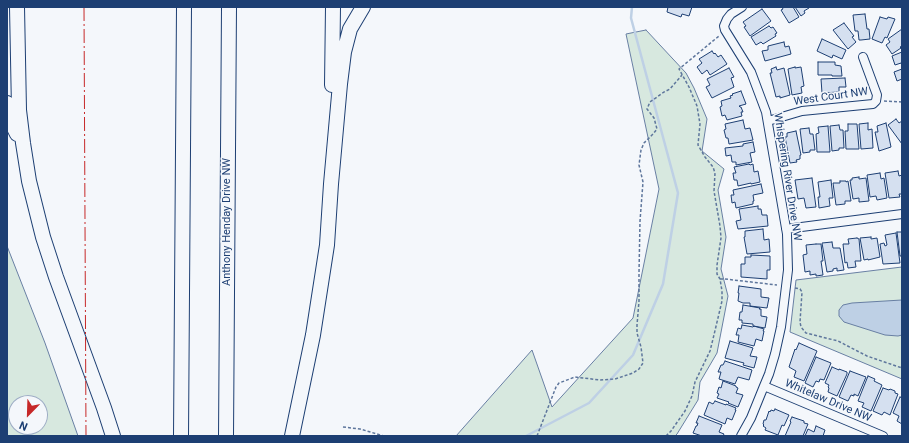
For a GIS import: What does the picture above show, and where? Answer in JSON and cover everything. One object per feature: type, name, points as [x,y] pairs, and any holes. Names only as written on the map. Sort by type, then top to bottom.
[{"type":"highway","points":[[17,7],[19,110],[30,181],[43,237],[56,277],[113,436]]},
{"type":"highway","points":[[181,436],[184,7]]},
{"type":"highway","name":"Anthony Henday Drive NW","points":[[226,436],[229,7]]},
{"type":"highway","points":[[331,184],[332,7]]},
{"type":"highway","points":[[292,436],[313,335],[327,245],[331,184],[344,52],[350,29],[363,7]]},
{"type":"highway","points":[[7,103],[12,124],[23,143]]},
{"type":"street","points":[[725,30],[724,26],[726,19],[742,7]]},
{"type":"street","name":"Whispering River Drive NW","points":[[725,30],[751,72],[766,112],[786,229],[788,270],[781,327],[775,354],[769,374],[751,418],[741,436]]},
{"type":"street","name":"West Court NW","points":[[768,120],[802,111],[873,104],[877,95],[863,57]]},
{"type":"street","points":[[786,229],[902,214]]},
{"type":"street","name":"Whitelaw Drive NW","points":[[764,386],[883,436]]},
{"type":"path","points":[[666,436],[685,411],[692,396],[695,382],[714,339],[722,301],[720,280],[717,274],[721,238],[714,190],[715,173],[713,167],[704,157],[698,145],[700,124],[697,106],[679,69],[725,30]]},
{"type":"path","points":[[537,436],[556,387],[559,383],[575,377],[600,380],[615,379],[633,373],[643,363],[637,333],[640,221],[643,182],[640,166],[641,150],[644,143],[657,129],[654,118],[647,109],[650,102],[670,89],[682,75]]},
{"type":"path","points":[[876,100],[902,102]]},
{"type":"path","points":[[720,280],[725,279],[800,289],[802,292],[800,322],[801,327],[806,333],[838,341],[867,356],[902,368]]},
{"type":"path","points":[[343,427],[360,429],[384,436]]},
{"type":"shaded area","points":[[646,30],[686,73],[707,119],[702,151],[724,169],[718,190],[726,237],[721,269],[728,296],[717,353],[700,382],[698,400],[675,436],[456,436],[532,350],[552,407],[633,318],[659,189],[626,34]]},
{"type":"shaded area","points":[[7,246],[45,343],[78,436],[7,436]]},
{"type":"shaded area","points":[[902,267],[902,379],[790,332],[796,280]]},
{"type":"water","points":[[902,300],[902,335],[885,335],[844,322],[839,316],[839,310],[843,305],[852,303]]},
{"type":"building","points":[[668,7],[692,7],[689,16],[682,14],[681,17],[667,12]]},
{"type":"building","points":[[782,7],[793,7],[799,17],[789,23],[781,10],[783,9]]},
{"type":"building","points":[[795,7],[809,8],[804,11],[805,13],[801,16]]},
{"type":"building","points":[[762,9],[771,21],[750,36],[744,27],[746,26],[743,22]]},
{"type":"building","points":[[865,14],[870,39],[859,40],[858,31],[855,31],[853,15]]},
{"type":"building","points":[[880,17],[895,19],[887,38],[885,37],[882,43],[872,39]]},
{"type":"building","points":[[844,23],[854,36],[852,37],[856,42],[848,49],[833,30]]},
{"type":"building","points":[[769,26],[771,28],[773,27],[777,33],[775,34],[776,36],[763,44],[761,42],[756,45],[751,37]]},
{"type":"building","points":[[902,29],[902,46],[892,54],[886,45],[890,42],[888,39]]},
{"type":"building","points":[[822,39],[846,50],[842,59],[833,55],[832,58],[817,51]]},
{"type":"building","points":[[784,42],[785,47],[789,46],[791,54],[765,61],[762,51],[768,50],[768,46]]},
{"type":"building","points":[[712,51],[718,57],[721,55],[727,64],[710,75],[707,70],[702,74],[697,67],[702,63],[699,59]]},
{"type":"building","points":[[902,52],[902,66],[901,63],[895,65],[892,56]]},
{"type":"building","points":[[818,62],[835,62],[835,65],[841,66],[842,76],[818,75]]},
{"type":"building","points":[[776,67],[777,70],[784,68],[790,95],[780,98],[780,96],[776,97],[770,73],[772,73],[771,69]]},
{"type":"building","points":[[801,67],[804,86],[801,87],[802,93],[792,95],[788,69]]},
{"type":"building","points":[[729,68],[734,77],[731,78],[734,87],[712,98],[706,87],[710,85],[707,79]]},
{"type":"building","points":[[902,69],[902,79],[897,81],[894,72]]},
{"type":"building","points":[[845,78],[846,87],[839,87],[839,92],[822,93],[821,79]]},
{"type":"building","points":[[741,91],[746,104],[739,106],[743,112],[741,112],[742,116],[727,120],[725,115],[722,116],[720,107],[722,106],[721,101],[731,98],[730,96],[733,95],[732,94]]},
{"type":"building","points":[[896,119],[899,123],[902,121],[902,144],[888,125]]},
{"type":"building","points":[[743,120],[745,129],[750,128],[753,140],[729,144],[724,130],[726,129],[725,124]]},
{"type":"building","points":[[868,123],[868,130],[872,129],[873,148],[861,149],[859,124]]},
{"type":"building","points":[[886,123],[891,147],[879,151],[875,132],[878,132],[877,126]]},
{"type":"building","points":[[848,124],[857,124],[859,149],[846,149],[845,131],[848,131]]},
{"type":"building","points":[[839,125],[840,130],[843,130],[844,148],[839,148],[839,150],[832,151],[830,126]]},
{"type":"building","points":[[828,126],[830,152],[817,152],[816,134],[819,133],[818,127]]},
{"type":"building","points":[[809,128],[810,134],[813,134],[815,150],[810,150],[810,152],[803,153],[800,129]]},
{"type":"building","points":[[796,131],[801,155],[800,159],[796,160],[797,162],[790,163],[785,137],[787,137],[787,133]]},
{"type":"building","points":[[753,142],[755,152],[750,153],[752,162],[736,165],[736,162],[732,162],[731,155],[726,156],[725,148],[743,146],[743,144]]},
{"type":"building","points":[[753,164],[754,172],[758,171],[760,182],[738,186],[737,180],[734,180],[733,173],[736,173],[734,167]]},
{"type":"building","points":[[898,171],[899,176],[902,175],[902,194],[899,194],[900,197],[889,198],[885,173]]},
{"type":"building","points":[[880,173],[881,179],[884,178],[887,198],[877,200],[876,196],[870,197],[867,175]]},
{"type":"building","points":[[859,177],[859,179],[866,178],[869,201],[859,202],[859,198],[853,199],[850,180],[852,180],[852,178]]},
{"type":"building","points":[[812,178],[816,207],[806,208],[804,198],[798,199],[795,180]]},
{"type":"building","points":[[831,180],[833,198],[829,198],[830,206],[819,208],[818,197],[820,197],[818,182]]},
{"type":"building","points":[[840,181],[848,181],[851,201],[845,201],[845,204],[836,205],[833,183],[840,183]]},
{"type":"building","points":[[761,184],[763,193],[753,195],[753,204],[736,208],[735,202],[732,203],[731,195],[734,195],[733,190]]},
{"type":"building","points":[[758,206],[758,209],[761,209],[762,215],[767,215],[768,226],[738,229],[736,221],[741,220],[739,209]]},
{"type":"building","points":[[763,229],[764,240],[769,239],[770,252],[747,254],[744,237],[745,231]]},
{"type":"building","points":[[897,232],[902,232],[902,256],[900,256]]},
{"type":"building","points":[[896,233],[900,263],[883,264],[880,244],[884,243],[885,246],[887,245],[885,235]]},
{"type":"building","points":[[871,237],[871,239],[877,238],[880,257],[864,260],[860,238]]},
{"type":"building","points":[[848,239],[859,239],[861,261],[855,261],[856,267],[848,268],[847,262],[845,263],[843,244],[849,244]]},
{"type":"building","points":[[832,242],[833,248],[840,248],[844,270],[837,271],[837,268],[833,269],[833,271],[827,272],[822,243]]},
{"type":"building","points":[[821,244],[823,275],[816,276],[816,274],[810,275],[810,271],[805,272],[803,255],[807,254],[806,245]]},
{"type":"building","points":[[751,255],[770,256],[770,270],[767,270],[767,279],[741,277],[741,264],[745,264],[745,257],[751,257]]},
{"type":"building","points":[[739,286],[761,289],[761,297],[769,298],[767,308],[750,306],[750,303],[738,301]]},
{"type":"building","points":[[743,305],[761,309],[761,316],[767,317],[765,328],[753,326],[753,324],[742,323],[742,320],[739,320]]},
{"type":"building","points":[[742,325],[764,329],[762,341],[756,339],[754,346],[738,342],[739,335],[736,335],[738,328],[741,329]]},
{"type":"building","points":[[730,341],[753,348],[750,356],[757,357],[754,368],[743,365],[744,363],[725,358]]},
{"type":"building","points":[[799,343],[817,351],[804,381],[794,377],[796,371],[789,367],[795,349],[796,350]]},
{"type":"building","points":[[816,357],[831,363],[824,380],[820,379],[819,382],[816,381],[813,387],[805,383]]},
{"type":"building","points":[[725,361],[752,370],[749,380],[738,377],[735,384],[719,379],[721,372],[718,372],[721,365],[723,365]]},
{"type":"building","points":[[832,367],[847,372],[837,396],[828,392],[829,385],[825,383]]},
{"type":"building","points":[[850,371],[866,377],[858,396],[854,394],[854,396],[851,395],[848,401],[839,397]]},
{"type":"building","points":[[868,376],[875,379],[874,381],[882,385],[871,411],[862,407],[864,403],[858,401]]},
{"type":"building","points":[[723,381],[736,386],[738,388],[736,393],[743,395],[738,407],[717,398],[719,394],[717,393],[719,387],[721,388]]},
{"type":"building","points":[[883,388],[895,391],[895,393],[898,394],[890,415],[884,412],[882,415],[873,411]]},
{"type":"building","points":[[900,397],[902,398],[902,424],[897,421],[899,416],[893,413]]},
{"type":"building","points":[[715,401],[736,408],[732,420],[727,418],[725,424],[704,415],[709,402],[713,404]]},
{"type":"building","points":[[775,409],[789,415],[784,426],[782,425],[778,435],[765,430],[766,428],[763,426],[764,420],[766,420],[769,411],[774,411]]},
{"type":"building","points":[[699,416],[722,425],[719,432],[724,434],[723,436],[702,436],[693,433],[697,426],[698,423],[696,423]]},
{"type":"building","points":[[792,417],[808,424],[803,436],[785,436]]},
{"type":"building","points":[[816,426],[825,430],[823,436],[805,436],[808,429],[814,432]]},
{"type":"waterway","points":[[526,436],[589,403],[633,355],[663,284],[678,193],[631,18],[632,7]]},
{"type":"power","points":[[84,7],[86,436]]}]
